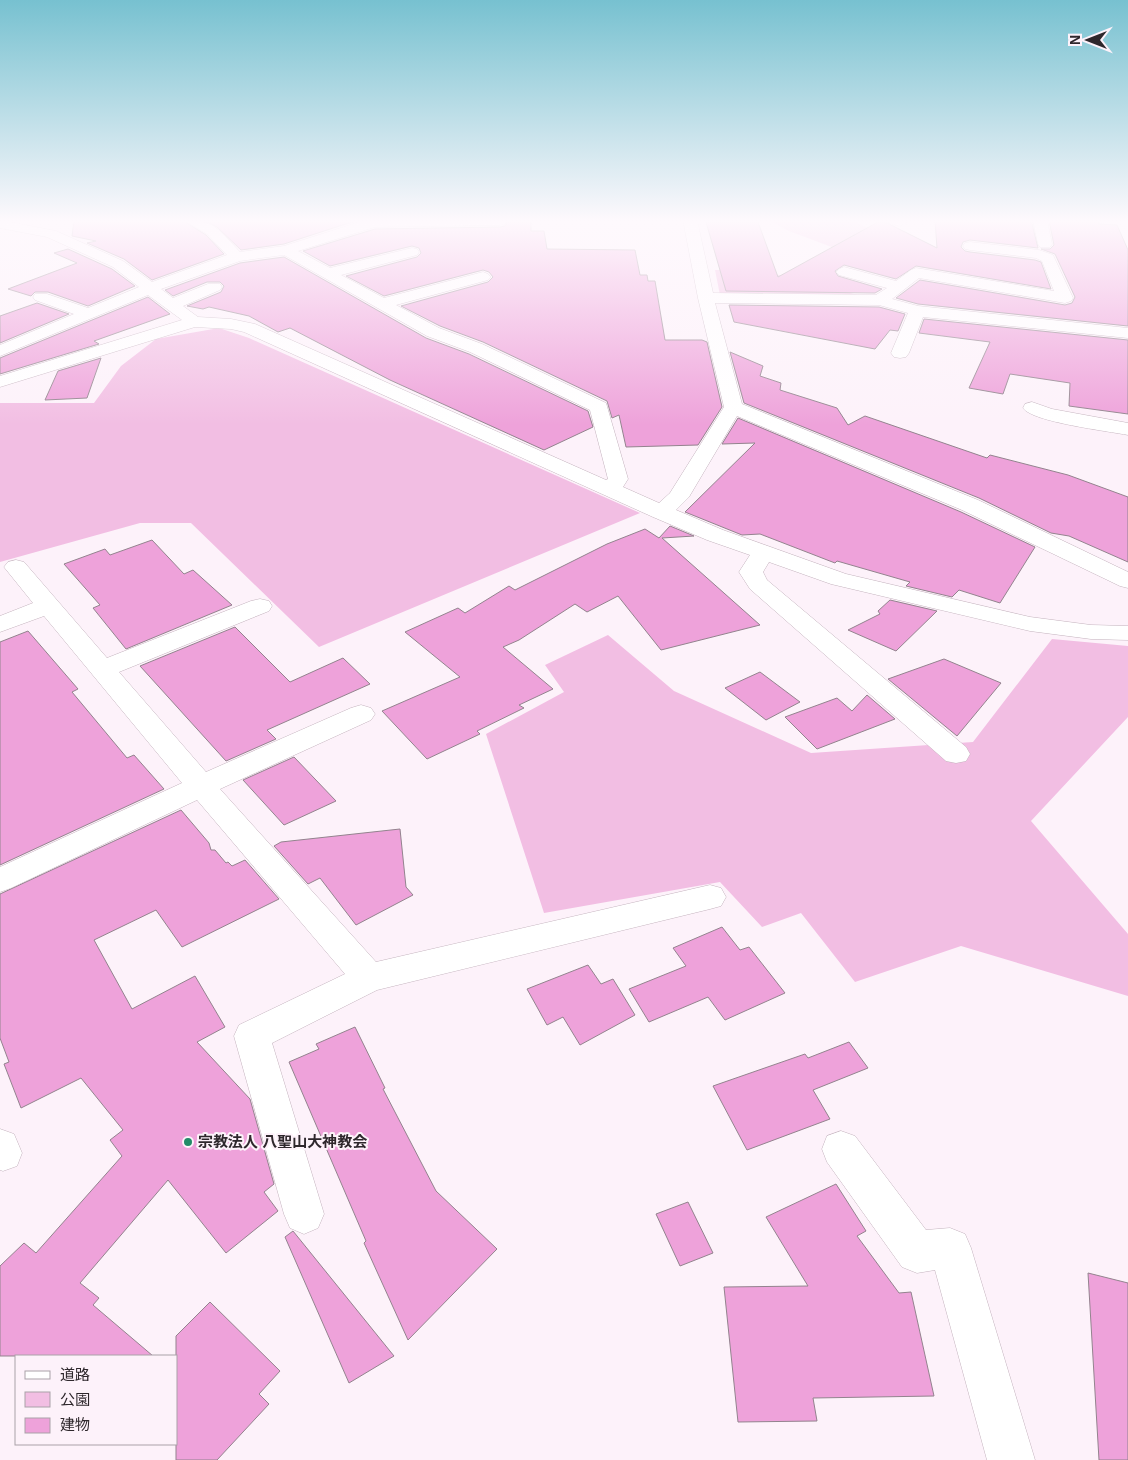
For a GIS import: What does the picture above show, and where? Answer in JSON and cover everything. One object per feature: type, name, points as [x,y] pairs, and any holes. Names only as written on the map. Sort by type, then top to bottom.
[{"type":"street","points":[[150,288],[194,322]]},
{"type":"street","points":[[0,351],[150,288]]},
{"type":"street","points":[[173,304],[211,288]]},
{"type":"street","points":[[356,288],[433,332],[476,348],[599,407],[618,479],[611,488]]},
{"type":"street","points":[[383,304],[442,288]]},
{"type":"street","points":[[661,512],[678,498],[733,407],[704,288]]},
{"type":"street","points":[[880,300],[896,288]]},
{"type":"street","points":[[1006,288],[1065,298],[1061,288]]},
{"type":"street","points":[[41,297],[89,314]]},
{"type":"street","points":[[706,298],[880,300],[917,311],[1128,332]]},
{"type":"street","points":[[900,352],[917,311]]},
{"type":"street","points":[[0,382],[194,322],[224,323],[249,328],[715,535],[839,579],[1030,624],[1091,632],[1128,633]]},
{"type":"street","points":[[733,407],[970,506],[1128,581]]},
{"type":"street","points":[[1032,408],[1046,414],[1128,429]]},
{"type":"street","points":[[764,552],[752,572],[758,584],[956,754]]},
{"type":"street","points":[[16,567],[201,786],[369,978]]},
{"type":"street","points":[[0,625],[49,605]]},
{"type":"street","points":[[102,669],[260,606]]},
{"type":"street","points":[[0,880],[361,714]]},
{"type":"street","points":[[304,1214],[252,1036],[369,978],[710,897]]},
{"type":"street","points":[[841,1149],[917,1252],[950,1248],[1011,1460]]},
{"type":"green space","points":[[719,288],[831,288],[862,296],[720,295]]},
{"type":"green space","points":[[219,328],[249,338],[640,513],[319,647],[191,523],[140,523],[0,562],[0,403],[94,403],[121,366],[156,339]]},
{"type":"green space","points":[[608,635],[674,691],[811,753],[973,742],[1052,639],[1128,646],[1128,717],[1031,821],[1128,934],[1128,996],[961,946],[855,982],[801,913],[762,927],[720,882],[544,913],[486,734],[564,692],[545,665]]},
{"type":"building","points":[[130,288],[88,306],[48,292],[35,292],[31,296],[8,289]]},
{"type":"building","points":[[170,288],[192,288],[173,296],[165,290]]},
{"type":"building","points":[[223,288],[339,288],[426,338],[469,354],[588,411],[593,427],[544,450],[390,380],[290,328],[278,332],[249,316],[209,307],[203,309],[187,306],[221,292]]},
{"type":"building","points":[[369,288],[414,288],[384,296]]},
{"type":"building","points":[[466,288],[656,288],[665,340],[702,340],[707,342],[722,407],[698,445],[626,447],[619,415],[612,418],[607,401],[483,342],[440,326],[401,306]]},
{"type":"building","points":[[725,288],[882,289],[875,293],[726,291]]},
{"type":"building","points":[[909,288],[967,288],[1065,305],[1072,303],[1075,297],[1071,288],[1128,288],[1128,326],[918,304],[896,298]]},
{"type":"building","points":[[148,297],[170,314],[94,341],[99,344],[0,374],[0,358]]},
{"type":"building","points":[[37,303],[69,314],[0,343],[0,316]]},
{"type":"building","points":[[729,305],[879,307],[905,314],[898,331],[890,330],[875,349],[734,322]]},
{"type":"building","points":[[924,319],[1128,340],[1128,414],[1069,406],[1070,383],[1010,374],[1003,394],[969,388],[990,342],[919,333]]},
{"type":"building","points":[[730,352],[763,366],[760,376],[781,383],[780,390],[837,408],[848,425],[865,416],[987,458],[990,455],[1068,475],[1128,497],[1128,562],[1069,536],[1051,533],[979,498],[744,403]]},
{"type":"building","points":[[101,358],[87,398],[45,400],[58,371]]},
{"type":"building","points":[[738,418],[961,512],[1035,547],[1000,603],[959,590],[952,597],[906,586],[910,582],[837,561],[835,563],[760,534],[742,535],[685,512],[755,443],[722,444]]},
{"type":"building","points":[[670,526],[694,536],[662,538],[760,625],[661,650],[618,596],[587,612],[575,604],[519,640],[503,647],[553,689],[519,705],[524,708],[477,731],[480,734],[427,759],[382,711],[460,677],[405,632],[458,608],[465,613],[509,586],[515,590],[607,544],[645,529],[659,538]]},
{"type":"building","points":[[152,540],[184,574],[193,570],[232,605],[126,649],[93,608],[100,605],[64,564],[105,549],[110,555]]},
{"type":"building","points":[[890,600],[937,611],[896,651],[848,630],[880,614],[878,611]]},
{"type":"building","points":[[235,627],[290,682],[343,658],[370,684],[267,730],[276,739],[226,761],[140,666]]},
{"type":"building","points":[[28,631],[78,689],[72,692],[127,758],[134,755],[164,789],[0,865],[0,642]]},
{"type":"building","points":[[944,659],[1001,683],[957,736],[888,679]]},
{"type":"building","points":[[760,672],[800,702],[766,720],[725,688]]},
{"type":"building","points":[[867,695],[895,719],[817,749],[785,717],[837,698],[852,711]]},
{"type":"building","points":[[294,757],[336,801],[284,825],[243,780]]},
{"type":"building","points":[[181,810],[209,843],[211,850],[215,850],[226,863],[228,862],[232,866],[245,860],[279,899],[182,947],[156,910],[94,940],[132,1009],[195,976],[225,1027],[197,1042],[250,1099],[274,1184],[264,1192],[278,1211],[226,1253],[168,1180],[80,1283],[99,1298],[93,1305],[152,1355],[0,1356],[0,1266],[24,1243],[36,1253],[122,1156],[110,1140],[123,1130],[81,1078],[21,1108],[4,1064],[9,1062],[0,1038],[0,894]]},
{"type":"building","points":[[400,829],[406,887],[413,895],[356,925],[320,878],[308,884],[274,846],[281,842]]},
{"type":"building","points":[[722,927],[740,950],[749,947],[785,993],[725,1020],[708,997],[649,1022],[629,989],[686,966],[673,948]]},
{"type":"building","points":[[588,965],[601,984],[613,979],[635,1015],[580,1045],[563,1017],[547,1025],[527,989]]},
{"type":"building","points":[[355,1027],[385,1088],[383,1089],[436,1191],[497,1249],[408,1340],[364,1243],[366,1241],[289,1062],[319,1049],[316,1044]]},
{"type":"building","points":[[849,1042],[868,1068],[813,1090],[830,1119],[747,1150],[713,1086],[805,1054],[808,1058]]},
{"type":"building","points":[[836,1184],[866,1231],[857,1236],[899,1293],[911,1292],[934,1396],[813,1398],[817,1421],[738,1422],[724,1287],[808,1286],[766,1217]]},
{"type":"building","points":[[688,1202],[713,1253],[680,1266],[656,1214]]},
{"type":"building","points":[[293,1231],[394,1356],[349,1383],[285,1237]]},
{"type":"building","points":[[1088,1273],[1128,1283],[1128,1460],[1099,1460]]},
{"type":"building","points":[[210,1302],[280,1371],[259,1394],[269,1404],[217,1460],[176,1460],[176,1445],[178,1445],[178,1355],[176,1355],[176,1336]]},
{"type":"place","name":"宗教法人 八聖山大神教会","points":[[188,1142]]}]
